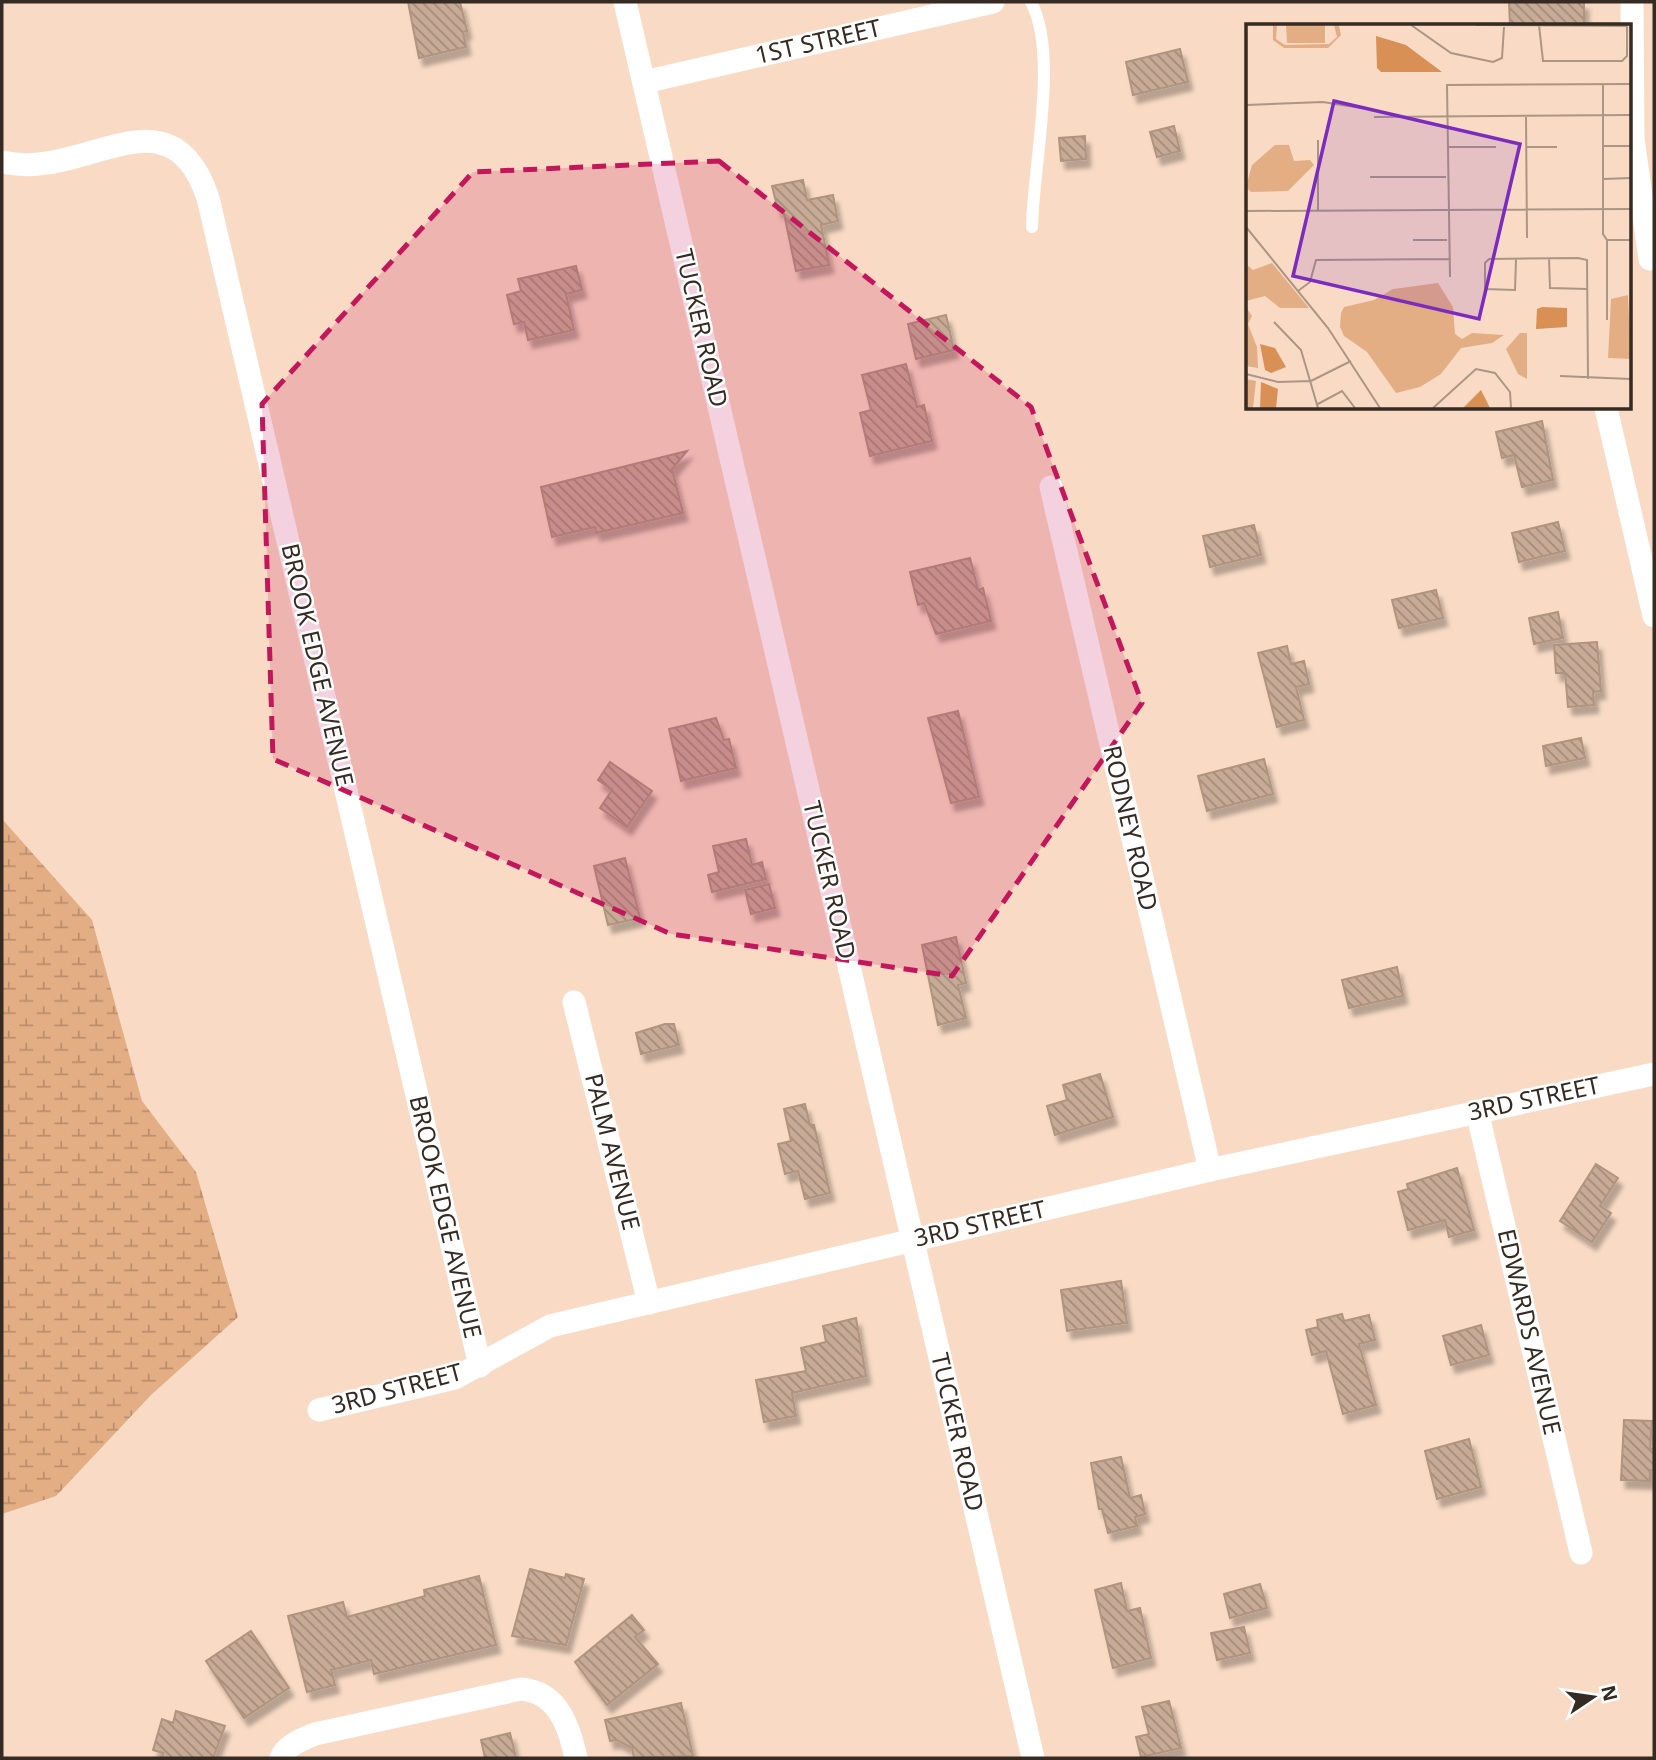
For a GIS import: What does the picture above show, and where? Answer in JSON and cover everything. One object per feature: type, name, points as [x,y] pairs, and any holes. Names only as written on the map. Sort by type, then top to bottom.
[{"type":"street","name":"TUCKER ROAD","points":[[625,2],[1033,1758]]},
{"type":"street","name":"1ST STREET","points":[[644,82],[993,2]]},
{"type":"street","points":[[1632,2],[1633,139],[1650,259]]},
{"type":"street","name":"BROOK EDGE AVENUE","points":[[2,162],[22,167],[141,141],[162,141],[184,153],[199,170],[208,198],[480,1366]]},
{"type":"street","points":[[1605,410],[1654,616]]},
{"type":"street","name":"RODNEY ROAD","points":[[1051,487],[1209,1170]]},
{"type":"street","name":"PALM AVENUE","points":[[574,1002],[649,1303]]},
{"type":"street","name":"3RD STREET","points":[[319,1410],[442,1382],[480,1366],[550,1326],[1209,1170],[1654,1074]]},
{"type":"street","name":"EDWARDS AVENUE","points":[[1477,1111],[1581,1553]]},
{"type":"street","points":[[281,1758],[283,1752],[315,1734],[521,1689],[536,1690],[552,1702],[563,1717],[576,1758]]},
{"type":"lane","points":[[1031,2],[1042,30],[1043,86],[1043,120],[1032,227]]},
{"type":"highlighted area","points":[[719,161],[1031,407],[1142,703],[952,976],[671,934],[273,759],[262,404],[473,172]]},
{"type":"green space","points":[[2,819],[92,920],[142,1101],[196,1172],[238,1317],[151,1395],[56,1496],[2,1514]]},
{"type":"building","points":[[408,2],[460,2],[467,31],[463,32],[466,47],[419,58]]},
{"type":"building","points":[[1509,2],[1584,2],[1584,24],[1510,24]]},
{"type":"building","points":[[1180,49],[1188,82],[1133,95],[1126,62]]},
{"type":"building","points":[[1174,126],[1180,151],[1157,157],[1150,132]]},
{"type":"building","points":[[1085,136],[1086,159],[1061,161],[1059,138]]},
{"type":"building","points":[[803,180],[807,200],[833,195],[838,221],[821,225],[829,265],[796,271],[783,209],[778,210],[772,186]]},
{"type":"building","points":[[576,266],[582,290],[566,294],[574,330],[528,340],[524,322],[514,324],[507,295],[521,291],[518,279]]},
{"type":"building","points":[[946,315],[954,350],[916,359],[908,324]]},
{"type":"building","points":[[906,364],[917,407],[924,405],[932,441],[870,456],[860,413],[871,410],[862,375]]},
{"type":"building","points":[[1542,421],[1553,480],[1522,487],[1514,455],[1502,458],[1496,432]]},
{"type":"building","points":[[687,451],[672,469],[683,513],[596,533],[595,527],[552,537],[541,487]]},
{"type":"building","points":[[1558,522],[1565,551],[1519,562],[1512,533]]},
{"type":"building","points":[[1254,525],[1261,555],[1210,567],[1203,536]]},
{"type":"building","points":[[970,558],[978,590],[983,588],[991,621],[936,634],[924,603],[918,605],[910,572]]},
{"type":"building","points":[[1436,590],[1443,618],[1399,628],[1392,600]]},
{"type":"building","points":[[1558,612],[1563,638],[1534,644],[1529,618]]},
{"type":"building","points":[[1597,642],[1601,691],[1593,692],[1594,705],[1568,707],[1565,673],[1556,673],[1554,645]]},
{"type":"building","points":[[1287,646],[1291,664],[1304,661],[1309,684],[1296,687],[1304,720],[1277,727],[1258,653]]},
{"type":"building","points":[[958,711],[979,797],[951,803],[928,718]]},
{"type":"building","points":[[716,718],[724,740],[729,739],[736,768],[681,781],[669,729]]},
{"type":"building","points":[[1581,738],[1585,758],[1546,766],[1543,746]]},
{"type":"building","points":[[1264,759],[1273,794],[1207,811],[1198,776]]},
{"type":"building","points":[[610,762],[652,791],[627,827],[600,808],[612,790],[598,780]]},
{"type":"building","points":[[746,839],[752,865],[762,862],[766,879],[712,892],[708,875],[719,872],[713,846]]},
{"type":"building","points":[[625,858],[640,918],[608,925],[594,866]]},
{"type":"building","points":[[769,884],[775,908],[751,914],[745,890]]},
{"type":"building","points":[[956,937],[966,983],[958,985],[966,1018],[938,1025],[922,945]]},
{"type":"building","points":[[1397,967],[1403,996],[1349,1008],[1342,980]]},
{"type":"building","points":[[674,1024],[679,1045],[641,1054],[636,1033]]},
{"type":"building","points":[[1100,1074],[1113,1117],[1055,1135],[1047,1106],[1067,1100],[1063,1085]]},
{"type":"building","points":[[805,1104],[810,1125],[814,1125],[830,1193],[805,1199],[798,1171],[785,1174],[778,1144],[791,1141],[784,1109]]},
{"type":"building","points":[[1596,1164],[1618,1178],[1600,1206],[1611,1213],[1592,1242],[1560,1221]]},
{"type":"building","points":[[1457,1168],[1474,1230],[1449,1237],[1445,1220],[1408,1230],[1398,1192],[1408,1189],[1407,1184]]},
{"type":"building","points":[[1121,1281],[1127,1323],[1067,1331],[1061,1290]]},
{"type":"building","points":[[1342,1314],[1344,1321],[1369,1315],[1375,1340],[1359,1344],[1376,1405],[1343,1414],[1326,1351],[1312,1355],[1306,1330],[1318,1327],[1317,1320]]},
{"type":"building","points":[[856,1318],[866,1376],[792,1393],[796,1416],[764,1422],[756,1380],[806,1371],[801,1348],[826,1342],[823,1326]]},
{"type":"building","points":[[1481,1325],[1489,1355],[1451,1365],[1443,1336]]},
{"type":"building","points":[[1624,1420],[1652,1421],[1650,1449],[1654,1449],[1654,1471],[1650,1470],[1650,1481],[1621,1480]]},
{"type":"building","points":[[1469,1439],[1481,1487],[1437,1499],[1425,1451]]},
{"type":"building","points":[[1121,1457],[1130,1498],[1141,1495],[1145,1514],[1135,1517],[1137,1526],[1108,1533],[1102,1509],[1099,1509],[1091,1463]]},
{"type":"building","points":[[530,1569],[565,1578],[566,1574],[584,1579],[566,1645],[512,1636]]},
{"type":"building","points":[[479,1576],[496,1645],[374,1674],[371,1660],[331,1670],[335,1685],[307,1692],[288,1616],[343,1602],[347,1617],[425,1596],[424,1590]]},
{"type":"building","points":[[1121,1583],[1127,1611],[1140,1608],[1151,1658],[1113,1668],[1095,1590]]},
{"type":"building","points":[[1260,1584],[1267,1608],[1230,1618],[1224,1594]]},
{"type":"building","points":[[632,1615],[644,1630],[635,1637],[658,1664],[607,1705],[575,1662]]},
{"type":"building","points":[[1244,1627],[1250,1653],[1217,1660],[1211,1633]]},
{"type":"building","points":[[251,1631],[289,1688],[244,1718],[206,1661]]},
{"type":"building","points":[[1169,1701],[1181,1748],[1141,1757],[1136,1737],[1149,1734],[1142,1707]]},
{"type":"building","points":[[681,1703],[693,1756],[634,1758],[632,1748],[617,1740],[610,1741],[605,1720]]},
{"type":"building","points":[[176,1711],[225,1726],[213,1758],[162,1758],[163,1753],[153,1750],[162,1719],[173,1723]]},
{"type":"building","points":[[510,1733],[516,1758],[485,1758],[481,1740]]}]
